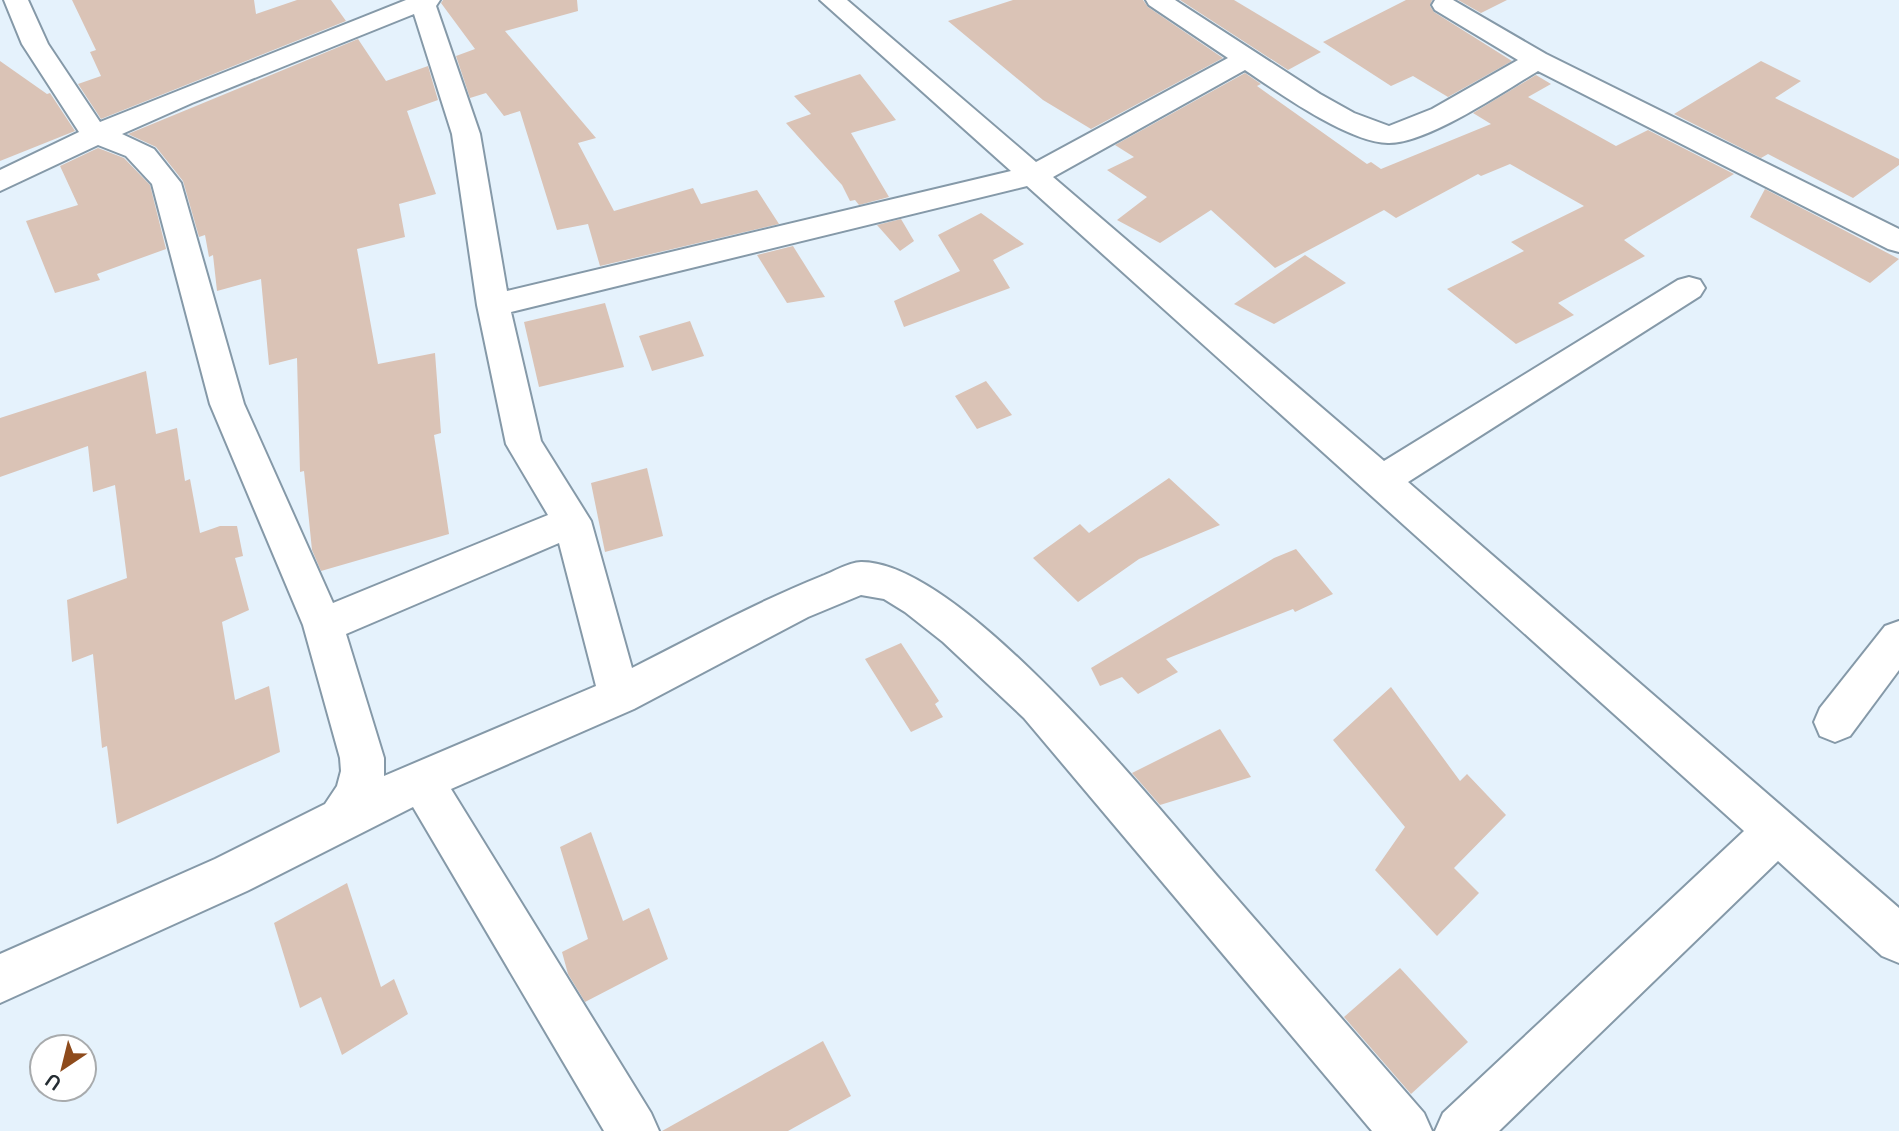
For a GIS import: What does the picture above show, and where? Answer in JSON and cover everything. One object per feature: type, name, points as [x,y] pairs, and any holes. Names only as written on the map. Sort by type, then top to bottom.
[{"type":"street","points":[[16,0],[35,44],[95,135],[130,144],[151,161],[166,183],[227,404],[323,625],[362,758],[363,771],[356,795],[341,819]]},
{"type":"street","points":[[832,0],[1899,939]]},
{"type":"street","points":[[1158,0],[1318,104],[1386,136],[1403,132],[1444,113],[1537,60]]},
{"type":"street","points":[[0,182],[95,135],[182,97],[425,1],[466,134],[493,305],[524,444],[572,522],[619,696]]},
{"type":"street","points":[[1444,5],[1537,60],[1899,242]]},
{"type":"street","points":[[493,305],[1034,175],[1246,59]]},
{"type":"street","points":[[1381,481],[1689,288]]},
{"type":"street","points":[[323,625],[572,522]]},
{"type":"street","points":[[0,979],[231,875],[421,780],[619,696],[805,600],[860,578],[892,584],[919,600],[957,630],[1039,704],[1406,1131]]},
{"type":"street","points":[[1835,722],[1899,639]]},
{"type":"street","points":[[421,780],[633,1131]]},
{"type":"street","points":[[1461,1131],[1777,831]]},
{"type":"building","points":[[72,0],[254,0],[256,14],[297,0],[331,0],[346,21],[101,119],[78,84],[101,76],[90,52],[96,50]]},
{"type":"building","points":[[443,0],[577,0],[578,11],[505,31],[596,138],[578,143],[614,211],[693,188],[701,204],[757,190],[779,224],[600,266],[588,224],[557,230],[520,111],[504,116],[486,93],[470,98],[456,56],[475,49],[441,3]]},
{"type":"building","points":[[1013,0],[1143,0],[1148,7],[1223,58],[1091,129],[1043,100],[948,21]]},
{"type":"building","points":[[1180,0],[1234,0],[1321,52],[1288,70]]},
{"type":"building","points":[[1406,0],[1432,0],[1430,6],[1434,12],[1512,61],[1448,97],[1413,76],[1391,86],[1323,42]]},
{"type":"building","points":[[1458,0],[1507,0],[1481,13]]},
{"type":"building","points":[[358,39],[386,81],[428,66],[438,100],[407,111],[436,194],[399,204],[405,237],[357,249],[378,364],[435,353],[441,433],[434,435],[449,534],[321,571],[312,550],[304,471],[300,472],[297,358],[269,365],[261,279],[217,291],[213,255],[209,257],[205,235],[199,237],[183,181],[156,147],[128,134]]},
{"type":"building","points":[[0,61],[47,94],[50,93],[75,131],[0,161]]},
{"type":"building","points":[[1761,61],[1801,81],[1775,98],[1899,159],[1899,165],[1853,198],[1768,154],[1761,158],[1674,114]]},
{"type":"building","points":[[1245,73],[1261,84],[1257,86],[1367,164],[1371,162],[1381,169],[1491,124],[1473,113],[1536,75],[1551,84],[1528,97],[1616,146],[1648,130],[1734,174],[1624,240],[1645,256],[1558,303],[1574,315],[1516,344],[1447,289],[1524,251],[1511,242],[1584,206],[1510,164],[1481,176],[1478,174],[1396,218],[1384,210],[1275,268],[1211,210],[1160,243],[1117,220],[1147,197],[1107,170],[1134,157],[1115,145]]},
{"type":"building","points":[[860,74],[896,120],[851,133],[889,197],[859,205],[855,200],[850,201],[842,185],[786,123],[811,114],[794,96]]},
{"type":"building","points":[[98,148],[124,158],[150,185],[166,249],[97,274],[100,280],[55,293],[26,221],[78,205],[60,166]]},
{"type":"building","points":[[1765,189],[1899,259],[1870,283],[1750,217]]},
{"type":"building","points":[[981,213],[1024,244],[993,260],[1010,288],[904,327],[894,301],[960,271],[938,235]]},
{"type":"building","points":[[901,219],[914,241],[900,251],[877,225]]},
{"type":"building","points":[[793,246],[825,297],[787,303],[757,255]]},
{"type":"building","points":[[1305,255],[1346,283],[1274,324],[1234,304]]},
{"type":"building","points":[[605,303],[624,367],[539,387],[524,322]]},
{"type":"building","points":[[690,321],[704,356],[652,371],[639,336]]},
{"type":"building","points":[[146,371],[156,434],[177,428],[185,481],[190,479],[200,533],[220,526],[237,526],[243,556],[235,558],[249,610],[222,622],[235,700],[269,686],[280,752],[117,824],[107,746],[102,748],[93,654],[72,662],[67,600],[127,578],[115,485],[93,492],[88,446],[0,477],[0,418]]},
{"type":"building","points":[[986,381],[1012,415],[977,429],[955,396]]},
{"type":"building","points":[[647,468],[663,536],[605,552],[591,483]]},
{"type":"building","points":[[1169,478],[1220,525],[1139,559],[1078,602],[1033,558],[1080,524],[1089,533]]},
{"type":"building","points":[[1296,549],[1333,594],[1295,612],[1293,609],[1166,659],[1178,672],[1138,694],[1122,677],[1100,686],[1091,668],[1274,558]]},
{"type":"building","points":[[901,643],[939,701],[935,704],[943,717],[911,732],[865,659]]},
{"type":"building","points":[[1391,687],[1460,781],[1467,774],[1506,815],[1454,868],[1479,893],[1437,936],[1375,870],[1405,827],[1333,740]]},
{"type":"building","points":[[1220,729],[1251,777],[1160,805],[1132,773]]},
{"type":"building","points":[[591,832],[623,921],[649,908],[668,959],[585,1002],[568,974],[562,952],[588,939],[560,847]]},
{"type":"building","points":[[347,883],[381,987],[394,979],[408,1014],[342,1055],[321,997],[300,1008],[274,923]]},
{"type":"building","points":[[1400,968],[1468,1042],[1411,1094],[1344,1017]]},
{"type":"building","points":[[823,1041],[851,1096],[788,1131],[662,1131]]}]
